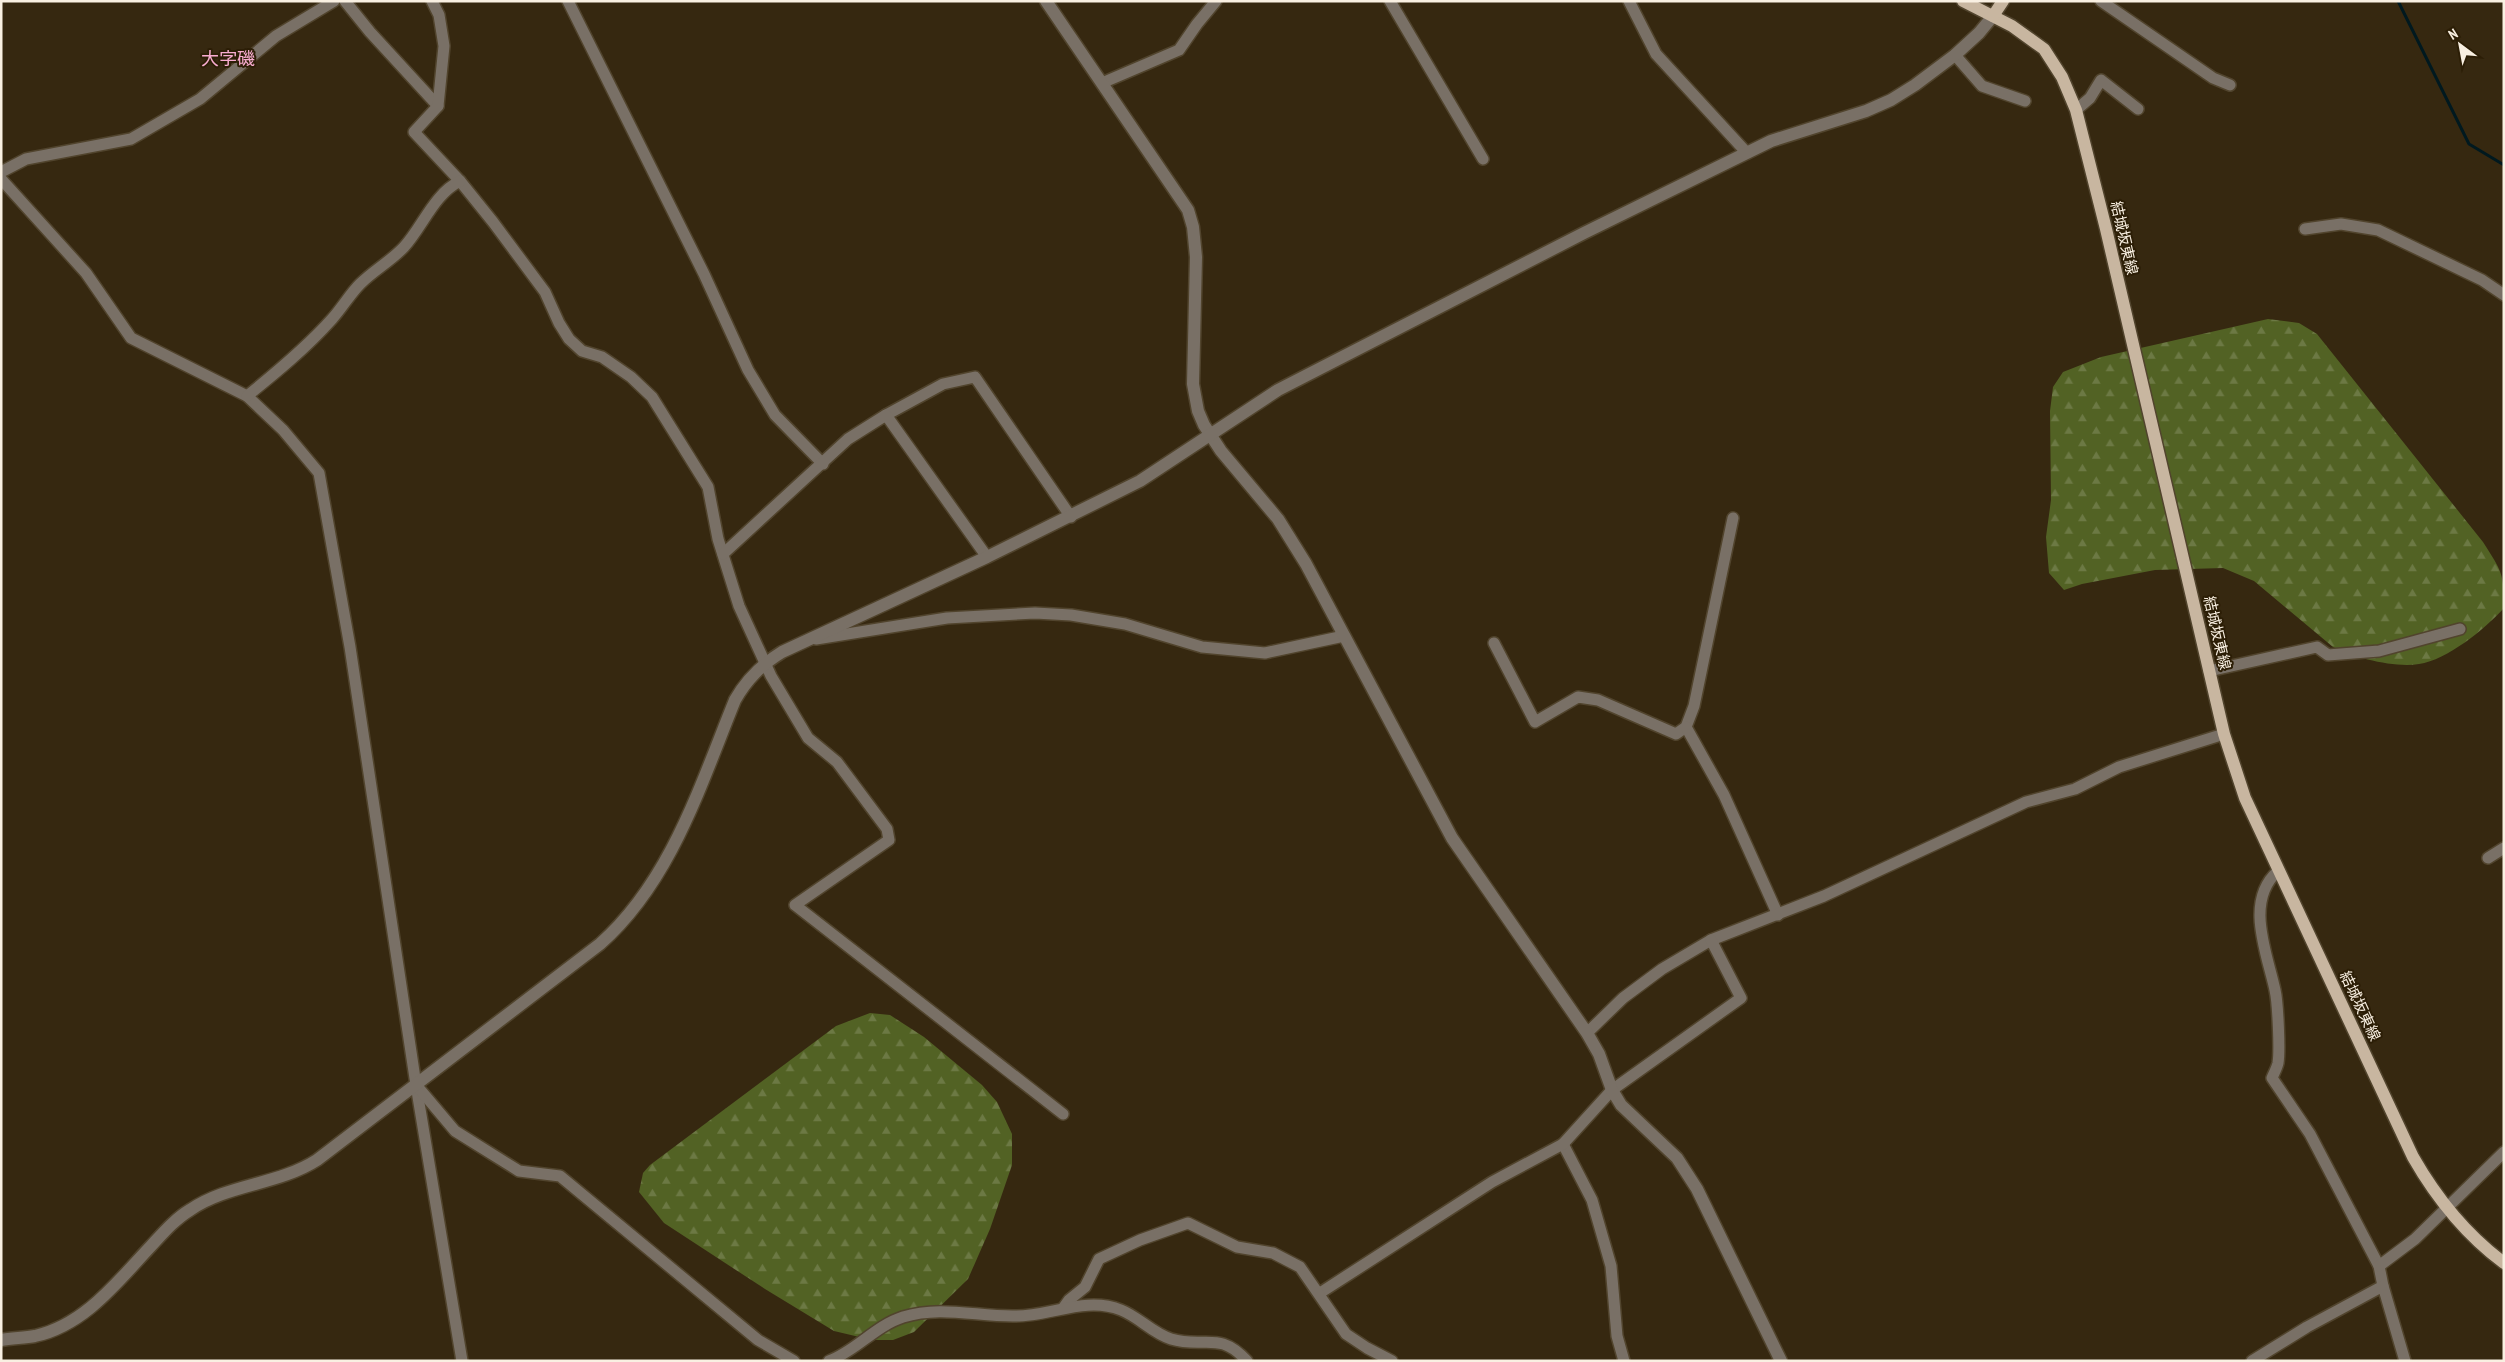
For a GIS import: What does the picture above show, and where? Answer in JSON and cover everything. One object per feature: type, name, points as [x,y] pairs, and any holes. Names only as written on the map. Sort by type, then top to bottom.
[{"type":"main road","name":"結城坂東線","points":[[1963,1],[2022,32],[2044,49],[2062,77],[2076,110],[2106,229],[2224,734],[2245,798],[2409,1149],[2429,1185],[2445,1208],[2473,1237],[2504,1263]]},
{"type":"main road","points":[[1993,16],[2003,1]]},
{"type":"street","points":[[1,172],[26,159],[131,139],[200,99],[276,36],[334,1]]},
{"type":"street","points":[[345,1],[370,32],[438,106]]},
{"type":"street","points":[[432,1],[439,15],[444,46],[438,106],[414,132],[460,181],[545,292],[559,324],[569,339],[582,351],[602,357],[631,377],[652,397],[708,487],[718,539],[739,606],[765,663],[808,738],[837,762],[887,829],[890,840],[795,905],[1063,1114]]},
{"type":"street","points":[[568,1],[704,274],[748,370],[775,415],[823,464]]},
{"type":"street","points":[[1046,1],[1188,210],[1196,257],[1194,384],[1198,411],[1209,434],[1278,519],[1306,564],[1452,838],[1587,1033],[1599,1054],[1612,1090],[1621,1105],[1677,1158],[1697,1189],[1781,1361]]},
{"type":"street","points":[[1102,83],[1179,50],[1216,1]]},
{"type":"street","points":[[1390,1],[1483,159]]},
{"type":"street","points":[[1629,1],[1656,54],[1747,153]]},
{"type":"street","points":[[2100,1],[2213,78],[2230,85]]},
{"type":"street","points":[[1,1340],[35,1336],[62,1326],[80,1316],[178,1218],[191,1209],[208,1200],[306,1168],[587,955],[626,918],[650,888],[669,855],[735,700],[743,686],[765,663],[805,640],[1071,517],[1140,481],[1278,390],[1771,141],[1866,111],[1891,100],[1915,85],[1955,55],[1979,33],[1993,16]]},
{"type":"street","points":[[1955,55],[1982,86],[2026,101]]},
{"type":"street","points":[[2076,110],[2090,98],[2101,80],[2138,109]]},
{"type":"street","points":[[1,179],[86,273],[131,338],[247,396],[283,430],[319,473],[350,647],[416,1085],[462,1361]]},
{"type":"street","points":[[247,396],[293,358],[331,320],[361,283],[394,256],[416,233],[433,206],[452,185],[460,181]]},
{"type":"street","points":[[2304,229],[2341,224],[2378,230],[2482,280],[2504,295]]},
{"type":"street","points":[[723,554],[848,439],[886,415],[943,384],[975,377],[1071,517]]},
{"type":"street","points":[[886,415],[987,557]]},
{"type":"street","points":[[1494,644],[1535,722],[1578,697],[1598,700],[1676,734],[1686,727],[1694,706],[1733,518]]},
{"type":"street","points":[[805,640],[947,618],[1035,613],[1089,618],[1124,624],[1202,647],[1264,653],[1344,636]]},
{"type":"street","points":[[2210,672],[2317,647],[2328,655],[2379,650],[2460,629]]},
{"type":"street","points":[[1686,727],[1724,795],[1778,915]]},
{"type":"street","points":[[1587,1033],[1623,998],[1662,969],[1711,940],[1778,915],[2026,802],[2075,789],[2119,767],[2224,734]]},
{"type":"street","points":[[2488,858],[2504,848]]},
{"type":"street","points":[[2278,871],[2269,878],[2263,890],[2260,904],[2266,957],[2276,992],[2277,1004],[2278,1063],[2272,1078],[2310,1134],[2379,1266],[2405,1361]]},
{"type":"street","points":[[1320,1293],[1492,1182],[1563,1144],[1612,1090],[1741,998],[1711,940]]},
{"type":"street","points":[[416,1085],[455,1131],[519,1170],[560,1176],[743,1328],[794,1361]]},
{"type":"street","points":[[1563,1144],[1592,1200],[1608,1256],[1617,1336],[1624,1361]]},
{"type":"street","points":[[2379,1266],[2415,1239],[2504,1152]]},
{"type":"street","points":[[1064,1307],[1068,1300],[1085,1287],[1099,1259],[1140,1240],[1188,1223],[1236,1247],[1273,1253],[1300,1267],[1320,1293],[1335,1320],[1346,1334],[1392,1361]]},
{"type":"street","points":[[2252,1361],[2307,1327],[2383,1286]]},
{"type":"street","points":[[829,1361],[845,1354],[871,1333],[906,1316],[938,1310],[1016,1316],[1064,1307],[1081,1306],[1121,1310],[1171,1339],[1229,1345],[1247,1361]]},
{"type":"green space","points":[[2268,319],[2299,323],[2317,334],[2483,542],[2498,567],[2501,573],[2504,608],[2476,634],[2441,657],[2419,664],[2398,665],[2363,658],[2342,651],[2333,647],[2254,581],[2223,568],[2155,570],[2082,584],[2064,590],[2049,573],[2046,537],[2051,500],[2050,411],[2053,387],[2063,372],[2101,357]]},
{"type":"green space","points":[[870,1013],[890,1015],[924,1037],[982,1085],[997,1102],[1012,1134],[1012,1165],[990,1229],[968,1279],[914,1332],[893,1340],[872,1340],[834,1331],[765,1289],[664,1223],[639,1192],[643,1173],[650,1165],[836,1026]]},
{"type":"waterway","points":[[2398,1],[2469,144],[2504,165]]},
{"type":"district","name":"大字磯","points":[[228,59]]}]
